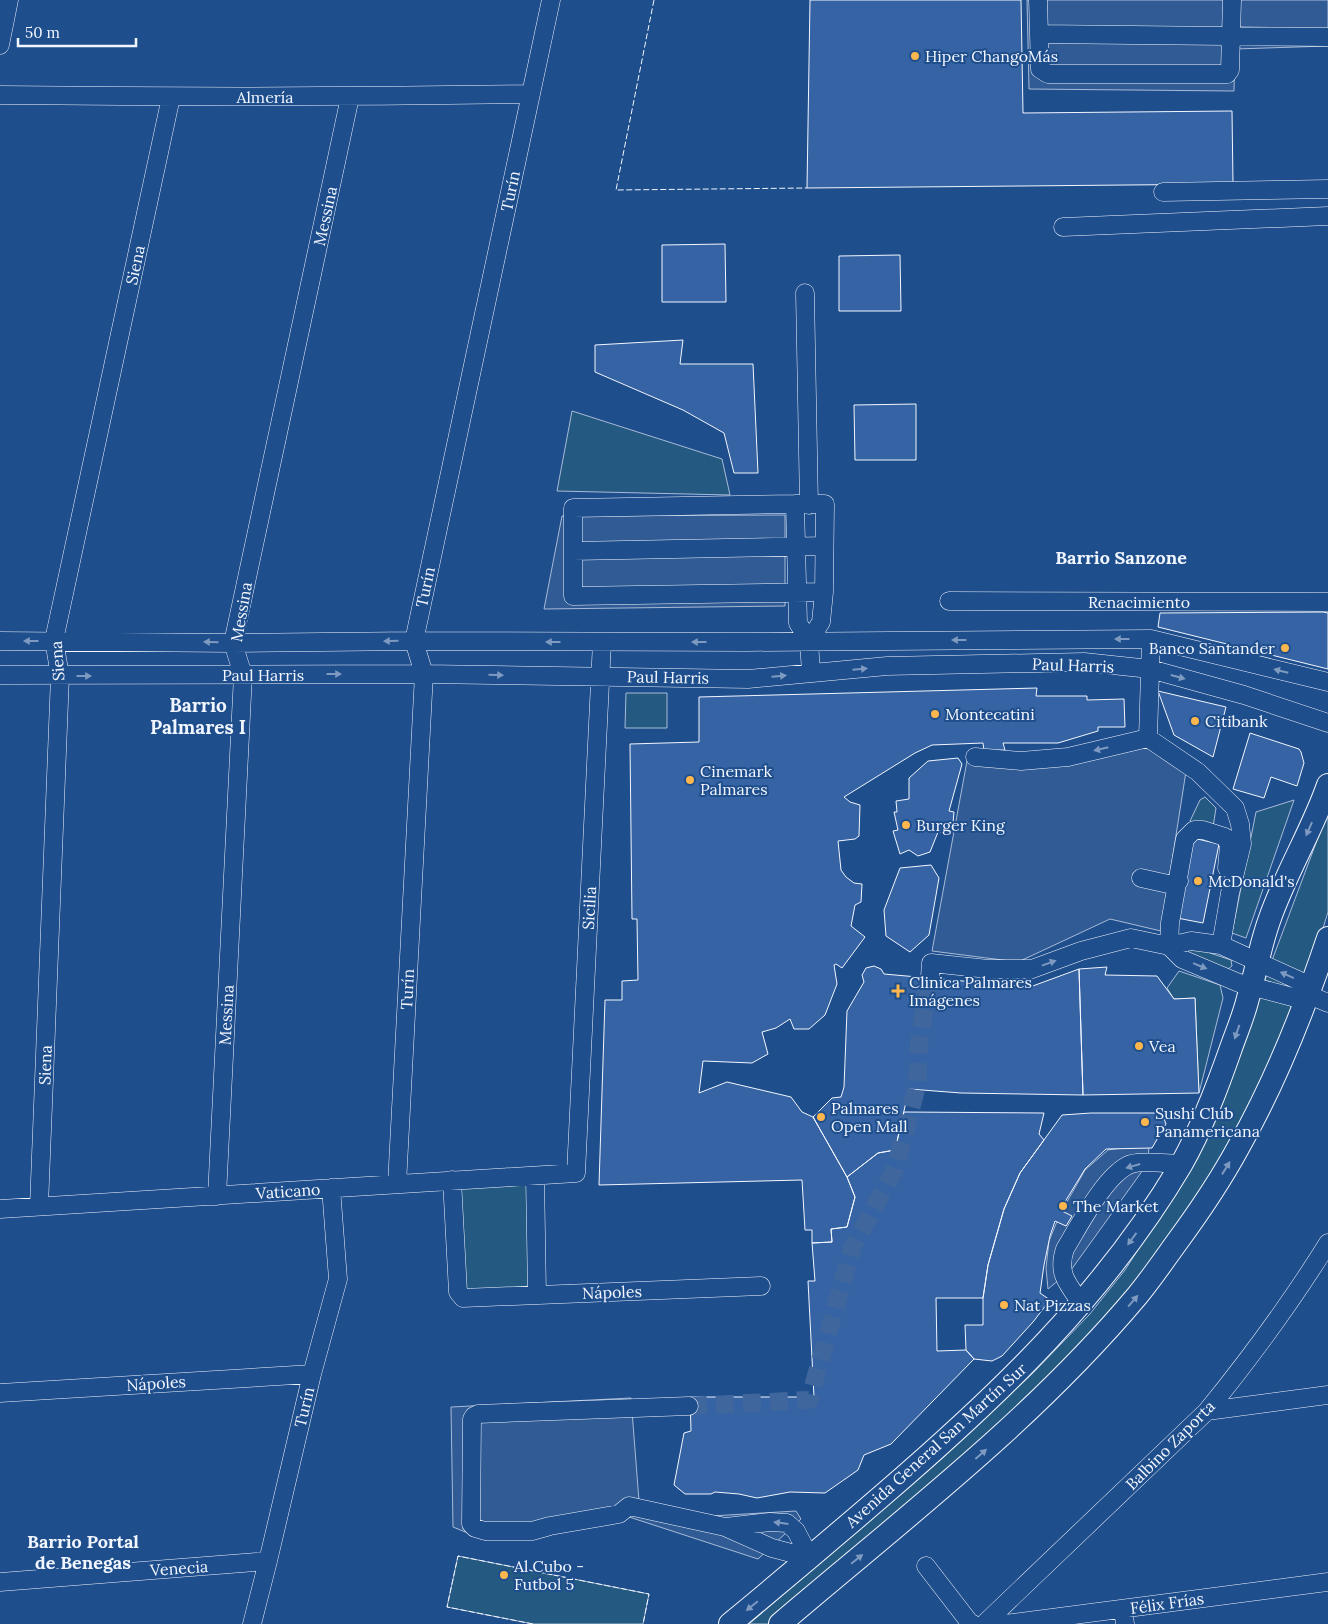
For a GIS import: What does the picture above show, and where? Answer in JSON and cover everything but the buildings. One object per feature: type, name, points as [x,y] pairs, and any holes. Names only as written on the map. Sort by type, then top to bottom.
[{"type":"main road","name":"Avenida General San Martín Sur","points":[[730,1624],[810,1558],[974,1414],[1030,1360],[1081,1303],[1135,1236],[1182,1164],[1201,1125],[1252,986],[1271,915],[1328,785]]},
{"type":"main road","name":"Avenida General San Martín Sur","points":[[780,1624],[906,1519],[1012,1426],[1073,1367],[1138,1295],[1198,1212],[1238,1149],[1290,1042],[1319,999],[1328,938]]},
{"type":"main road","points":[[1081,1303],[1111,1326]]},
{"type":"main road","points":[[810,1558],[831,1581]]},
{"type":"street","points":[[0,44],[9,0]]},
{"type":"street","name":"Turín","points":[[397,1184],[424,674],[414,641],[551,0]]},
{"type":"street","points":[[1038,0],[1040,70],[1048,74],[1226,74],[1230,70],[1232,0]]},
{"type":"street","points":[[1039,34],[1230,37],[1328,36]]},
{"type":"street","name":"Almería","points":[[0,95],[350,97],[531,94]]},
{"type":"street","name":"Siena","points":[[39,1206],[60,676],[54,640],[172,97]]},
{"type":"street","name":"Messina","points":[[217,1196],[243,675],[233,643],[350,97]]},
{"type":"street","points":[[1163,192],[1328,189]]},
{"type":"street","points":[[1063,227],[1328,216]]},
{"type":"street","points":[[805,293],[802,504],[797,548],[798,623],[809,642],[811,674]]},
{"type":"street","points":[[809,642],[821,622],[824,592],[825,504],[573,508],[574,596],[824,592]]},
{"type":"street","points":[[573,551],[824,546]]},
{"type":"street","name":"Renacimiento","points":[[949,601],[1328,602]]},
{"type":"street","points":[[1148,738],[1151,639]]},
{"type":"street","name":"Paul Harris","points":[[0,641],[233,643],[414,641],[809,642],[1151,639],[1328,682]]},
{"type":"street","name":"Sicilia","points":[[576,1173],[602,642]]},
{"type":"street","name":"Paul Harris","points":[[0,675],[424,674],[748,679],[893,666],[1074,663],[1150,669],[1244,695],[1328,723]]},
{"type":"street","points":[[976,757],[1021,761],[1068,756],[1148,738],[1198,772],[1235,808],[1240,824],[1242,844],[1230,893],[1221,945]]},
{"type":"street","points":[[1230,893],[1227,870],[1229,845],[1225,837],[1203,830],[1194,830],[1185,839],[1170,923],[1169,946],[1182,959],[1239,982],[1296,998],[1319,999]]},
{"type":"street","points":[[1141,878],[1168,884],[1179,881]]},
{"type":"street","points":[[931,970],[1032,969],[1081,951],[1130,938],[1169,946],[1192,941],[1221,945],[1302,982],[1319,999]]},
{"type":"street","points":[[1081,1303],[1061,1271],[1062,1259],[1065,1248],[1104,1187],[1116,1174],[1131,1164],[1182,1164]]},
{"type":"street","name":"Vaticano","points":[[0,1209],[576,1173]]},
{"type":"street","points":[[535,1176],[537,1294]]},
{"type":"street","name":"Nápoles","points":[[452,1180],[458,1292],[463,1298],[761,1286]]},
{"type":"street","name":"Turín","points":[[252,1624],[312,1374],[338,1278],[331,1188]]},
{"type":"street","name":"Balbino Zaporta","points":[[984,1624],[1207,1410],[1266,1334],[1328,1243]]},
{"type":"street","name":"Nápoles","points":[[0,1393],[312,1374]]},
{"type":"street","points":[[1207,1410],[1328,1395]]},
{"type":"street","points":[[688,1406],[478,1414],[474,1416],[472,1419],[471,1524],[475,1528],[485,1531],[532,1531],[558,1524],[619,1514],[629,1506],[725,1527],[772,1548],[810,1558]]},
{"type":"street","points":[[725,1527],[770,1522],[787,1523],[796,1531],[810,1558]]},
{"type":"street","name":"Venecia","points":[[0,1582],[268,1561]]},
{"type":"street","points":[[926,1566],[970,1623],[973,1624]]},
{"type":"street","name":"Félix Frías","points":[[1005,1624],[1124,1617],[1328,1582]]},
{"type":"shaded area","points":[[1027,0],[1328,0],[1328,46],[1235,49],[1234,91],[1029,89]]},
{"type":"shaded area","points":[[572,411],[722,459],[730,495],[557,491]]},
{"type":"shaded area","points":[[785,515],[785,606],[544,609],[562,516]]},
{"type":"shaded area","points":[[626,693],[667,693],[667,728],[625,728]]},
{"type":"shaded area","points":[[1149,736],[1187,765],[1161,931],[1110,919],[1018,962],[932,951],[967,761],[1069,757]]},
{"type":"shaded area","points":[[1205,797],[1216,808],[1213,827],[1190,821],[1200,800]]},
{"type":"shaded area","points":[[1294,800],[1246,938],[1232,933],[1256,812]]},
{"type":"shaded area","points":[[1328,811],[1328,912],[1304,989],[1273,1058],[1214,1174],[1137,1280],[1085,1341],[986,1435],[769,1624],[749,1624],[938,1462],[1033,1373],[1089,1315],[1125,1270],[1171,1198],[1210,1126]]},
{"type":"shaded area","points":[[1195,948],[1231,960],[1232,966],[1228,969],[1190,955],[1188,950]]},
{"type":"shaded area","points":[[1179,971],[1220,985],[1223,998],[1199,1093],[1195,998],[1174,999],[1167,988]]},
{"type":"shaded area","points":[[1149,1144],[1148,1163],[1071,1270],[1048,1289],[1046,1268],[1049,1241],[1060,1214],[1085,1170],[1108,1150]]},
{"type":"shaded area","points":[[535,1176],[537,1294],[463,1298],[452,1180]]},
{"type":"shaded area","points":[[631,1398],[639,1501],[711,1516],[796,1511],[801,1519],[758,1559],[623,1515],[485,1540],[453,1527],[451,1407]]},
{"type":"shaded area","name":"Al Cubo - Futbol 5","points":[[458,1556],[649,1594],[643,1624],[533,1624],[447,1607]]},
{"type":"tunnel","points":[[689,1406],[809,1400],[853,1246],[895,1169],[917,1086],[919,1043],[930,977]]},
{"type":"fence","points":[[654,0],[616,190],[807,188]]},
{"type":"fence","points":[[533,1624],[447,1607],[458,1556],[649,1594],[643,1624]]},
{"type":"place","name":"Hiper ChangoMás","points":[[915,56]]},
{"type":"place","name":"Banco Santander","points":[[1285,648]]},
{"type":"place","name":"Montecatini","points":[[935,714]]},
{"type":"place","name":"Citibank","points":[[1195,721]]},
{"type":"place","name":"Cinemark Palmares","points":[[690,780]]},
{"type":"place","name":"Burger King","points":[[906,825]]},
{"type":"place","name":"McDonald's","points":[[1198,881]]},
{"type":"place","name":"Clinica Palmares Imágenes","points":[[898,991]]},
{"type":"place","name":"Vea","points":[[1139,1046]]},
{"type":"place","name":"Palmares Open Mall","points":[[821,1117]]},
{"type":"place","name":"Sushi Club Panamericana","points":[[1145,1122]]},
{"type":"place","name":"The Market","points":[[1063,1206]]},
{"type":"place","name":"Nat Pizzas","points":[[1004,1305]]},
{"type":"place","name":"Al Cubo - Futbol 5","points":[[504,1575]]},
{"type":"district","name":"Barrio Sanzone","points":[[1121,557]]},
{"type":"district","name":"Barrio Palmares I","points":[[198,716]]},
{"type":"district","name":"Barrio Portal de Benegas","points":[[83,1551]]}]
